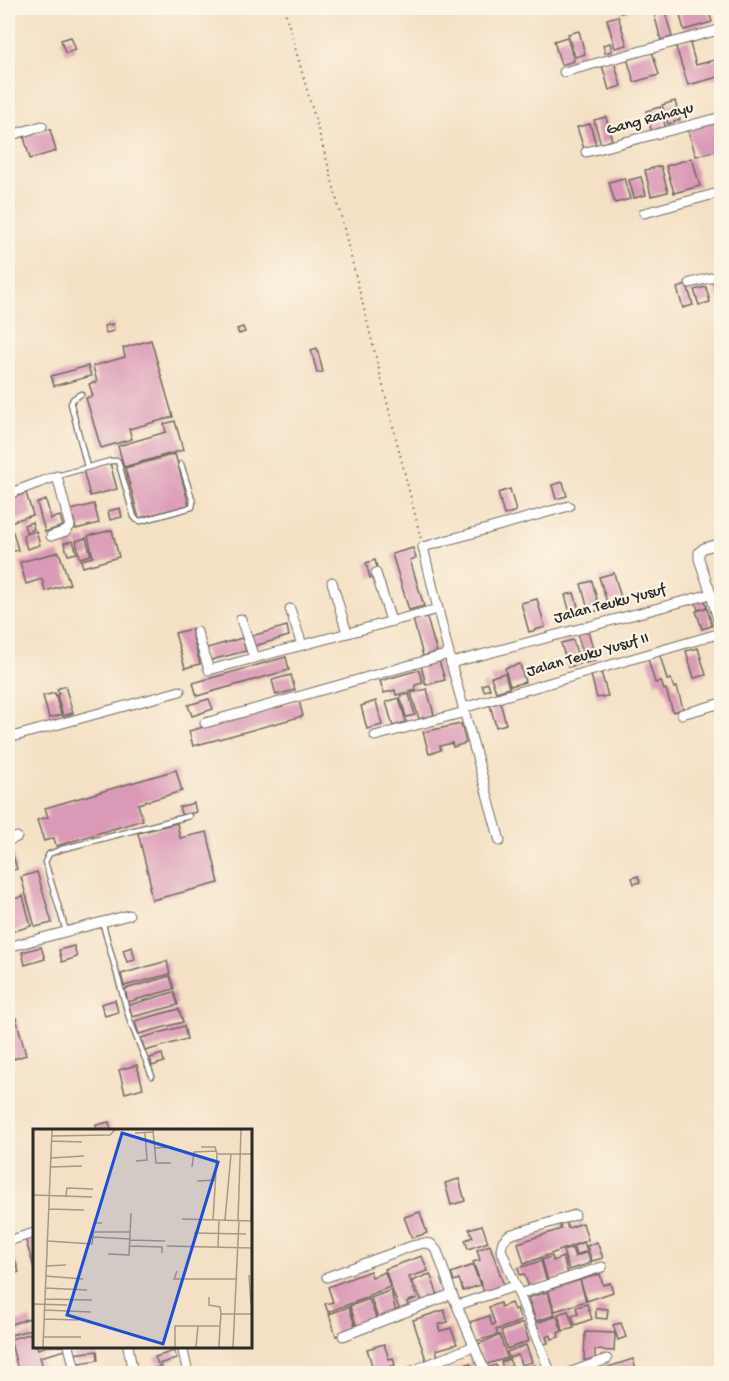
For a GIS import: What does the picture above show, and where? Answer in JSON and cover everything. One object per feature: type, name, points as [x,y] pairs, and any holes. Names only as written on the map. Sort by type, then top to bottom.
[{"type":"street","points":[[564,72],[722,29]]},
{"type":"street","name":"Gang Rahayu","points":[[585,152],[722,117]]},
{"type":"street","points":[[8,136],[42,126]]},
{"type":"street","points":[[644,213],[722,192]]},
{"type":"street","points":[[690,283],[722,275]]},
{"type":"street","points":[[8,494],[57,476],[70,526],[66,531],[51,536]]},
{"type":"street","points":[[500,841],[450,659],[423,547],[570,506]]},
{"type":"street","points":[[721,634],[699,559],[699,552],[704,548],[722,543]]},
{"type":"street","points":[[376,573],[391,621]]},
{"type":"street","points":[[332,582],[347,633]]},
{"type":"street","name":"Jalan Teuku Yusuf","points":[[206,723],[711,594]]},
{"type":"street","points":[[290,609],[302,645]]},
{"type":"street","points":[[197,632],[209,670],[438,609]]},
{"type":"street","points":[[241,619],[254,658]]},
{"type":"street","name":"Jalan Teuku Yusuf II","points":[[375,736],[721,634]]},
{"type":"street","points":[[8,738],[180,691]]},
{"type":"street","points":[[682,714],[722,703]]},
{"type":"street","points":[[8,841],[17,837]]},
{"type":"street","points":[[8,947],[129,915]]},
{"type":"street","points":[[551,1374],[501,1249],[503,1240],[509,1235],[575,1215]]},
{"type":"street","points":[[8,1241],[33,1233]]},
{"type":"street","points":[[327,1277],[424,1243],[431,1244],[437,1251],[452,1294],[486,1374]]},
{"type":"street","points":[[458,1305],[602,1267]]},
{"type":"street","points":[[343,1336],[452,1294]]},
{"type":"street","points":[[405,1374],[474,1346]]},
{"type":"street","points":[[69,1348],[76,1374]]},
{"type":"street","points":[[128,1348],[133,1374]]},
{"type":"street","points":[[182,1348],[188,1374]]},
{"type":"street","points":[[566,1374],[607,1359]]},
{"type":"lane","points":[[81,394],[73,399],[71,404],[87,467]]},
{"type":"lane","points":[[57,476],[114,460],[119,462],[134,517],[141,521],[192,507],[193,502],[181,464]]},
{"type":"lane","points":[[66,931],[45,862],[49,854],[189,816]]},
{"type":"lane","points":[[102,921],[130,1021],[153,1076]]},
{"type":"path","points":[[284,8],[330,172],[423,547]]},
{"type":"building","points":[[620,8],[637,8],[621,13]]},
{"type":"building","points":[[664,8],[672,37],[661,40],[653,10]]},
{"type":"building","points":[[678,8],[708,8],[712,22],[684,30]]},
{"type":"building","points":[[618,16],[627,45],[615,48],[607,19]]},
{"type":"building","points":[[579,31],[585,54],[575,57],[568,34]]},
{"type":"building","points":[[71,37],[76,50],[65,53],[61,40]]},
{"type":"building","points":[[567,37],[574,61],[561,65],[554,41]]},
{"type":"building","points":[[689,40],[696,65],[722,58],[722,76],[688,85],[675,44]]},
{"type":"building","points":[[610,43],[612,51],[605,53],[603,45]]},
{"type":"building","points":[[652,51],[659,75],[634,82],[627,58]]},
{"type":"building","points":[[614,61],[621,86],[609,90],[602,65]]},
{"type":"building","points":[[675,101],[680,120],[668,124],[662,105]]},
{"type":"building","points":[[660,107],[666,129],[652,133],[646,111]]},
{"type":"building","points":[[606,117],[612,140],[601,144],[594,120]]},
{"type":"building","points":[[713,119],[722,149],[696,156],[687,127]]},
{"type":"building","points":[[590,124],[596,145],[584,149],[577,127]]},
{"type":"building","points":[[50,129],[56,151],[30,159],[24,137]]},
{"type":"building","points":[[692,158],[700,186],[674,193],[666,166]]},
{"type":"building","points":[[661,166],[668,192],[651,196],[645,170]]},
{"type":"building","points":[[641,177],[646,195],[634,198],[629,180]]},
{"type":"building","points":[[624,178],[630,199],[615,203],[609,182]]},
{"type":"building","points":[[722,280],[722,297],[718,298],[713,282]]},
{"type":"building","points":[[687,285],[693,305],[683,308],[677,288]]},
{"type":"building","points":[[706,287],[710,302],[699,305],[694,290]]},
{"type":"building","points":[[113,324],[114,331],[106,333],[104,326]]},
{"type":"building","points":[[243,327],[245,332],[239,334],[237,329]]},
{"type":"building","points":[[151,340],[173,417],[129,429],[132,439],[101,448],[86,398],[93,396],[89,384],[97,382],[93,366],[125,357],[123,348]]},
{"type":"building","points":[[317,348],[323,372],[317,373],[311,350]]},
{"type":"building","points":[[88,366],[91,376],[54,386],[51,376]]},
{"type":"building","points":[[175,421],[183,450],[124,467],[118,446],[166,432],[164,424]]},
{"type":"building","points":[[175,454],[189,505],[139,518],[125,468]]},
{"type":"building","points":[[110,463],[117,489],[90,496],[83,470]]},
{"type":"building","points":[[563,482],[567,496],[556,499],[552,485]]},
{"type":"building","points":[[510,489],[516,511],[504,515],[498,493]]},
{"type":"building","points":[[26,493],[33,515],[10,522],[8,499]]},
{"type":"building","points":[[46,500],[51,519],[60,516],[63,526],[45,532],[37,503]]},
{"type":"building","points":[[94,504],[99,523],[76,529],[71,510]]},
{"type":"building","points":[[120,508],[122,517],[110,520],[108,511]]},
{"type":"building","points":[[32,522],[34,529],[26,532],[24,525]]},
{"type":"building","points":[[112,530],[119,557],[83,567],[81,560],[93,557],[88,536]]},
{"type":"building","points":[[36,531],[40,545],[27,549],[23,535]]},
{"type":"building","points":[[13,532],[18,550],[8,553],[8,534]]},
{"type":"building","points":[[86,538],[91,555],[80,558],[76,541]]},
{"type":"building","points":[[73,541],[77,553],[68,555],[64,543]]},
{"type":"building","points":[[413,548],[416,558],[410,560],[424,606],[409,610],[392,554]]},
{"type":"building","points":[[59,552],[70,584],[45,591],[42,579],[26,584],[20,562]]},
{"type":"building","points":[[375,560],[379,575],[370,578],[366,563]]},
{"type":"building","points":[[614,573],[621,598],[607,602],[599,577]]},
{"type":"building","points":[[592,581],[600,610],[589,613],[581,584]]},
{"type":"building","points":[[574,593],[579,610],[570,613],[565,595]]},
{"type":"building","points":[[704,598],[707,607],[698,610],[695,600]]},
{"type":"building","points":[[537,599],[545,627],[529,632],[521,603]]},
{"type":"building","points":[[707,608],[712,626],[702,629],[696,611]]},
{"type":"building","points":[[426,615],[437,652],[423,656],[413,619]]},
{"type":"building","points":[[287,626],[289,636],[251,647],[248,637]]},
{"type":"building","points":[[191,629],[200,664],[185,668],[175,633]]},
{"type":"building","points":[[588,630],[596,660],[586,663],[577,633]]},
{"type":"building","points":[[242,638],[246,651],[207,661],[204,649]]},
{"type":"building","points":[[573,640],[580,664],[568,667],[561,643]]},
{"type":"building","points":[[698,648],[706,675],[694,678],[686,651]]},
{"type":"building","points":[[660,655],[667,680],[671,679],[674,688],[677,687],[683,709],[673,712],[666,689],[664,690],[661,681],[655,683],[648,659]]},
{"type":"building","points":[[286,657],[289,670],[197,696],[193,683]]},
{"type":"building","points":[[439,661],[445,680],[426,685],[421,666]]},
{"type":"building","points":[[520,664],[525,682],[510,686],[505,668]]},
{"type":"building","points":[[419,670],[423,683],[415,685],[416,690],[396,695],[395,690],[384,693],[380,681]]},
{"type":"building","points":[[601,672],[608,696],[597,698],[591,675]]},
{"type":"building","points":[[505,673],[509,688],[496,692],[491,677]]},
{"type":"building","points":[[291,675],[295,690],[276,695],[272,680]]},
{"type":"building","points":[[488,683],[490,689],[484,691],[482,685]]},
{"type":"building","points":[[65,686],[73,713],[63,716],[57,689]]},
{"type":"building","points":[[427,689],[434,715],[419,719],[411,693]]},
{"type":"building","points":[[55,693],[61,715],[49,718],[43,696]]},
{"type":"building","points":[[409,694],[415,715],[406,717],[400,696]]},
{"type":"building","points":[[399,698],[406,722],[393,726],[386,702]]},
{"type":"building","points":[[209,699],[213,709],[192,716],[188,705]]},
{"type":"building","points":[[299,701],[303,716],[193,746],[189,731]]},
{"type":"building","points":[[376,701],[382,725],[367,729],[361,706]]},
{"type":"building","points":[[500,702],[506,724],[496,727],[490,705]]},
{"type":"building","points":[[461,724],[466,743],[453,747],[452,743],[440,746],[441,750],[429,754],[423,732]]},
{"type":"building","points":[[176,770],[182,791],[138,804],[143,820],[56,846],[54,838],[44,841],[37,820],[48,817],[45,808]]},
{"type":"building","points":[[194,803],[196,812],[182,816],[179,807]]},
{"type":"building","points":[[177,823],[180,838],[207,832],[219,883],[152,900],[149,886],[151,886],[138,833]]},
{"type":"building","points":[[8,845],[10,845],[17,869],[8,872]]},
{"type":"building","points":[[37,872],[52,923],[35,927],[21,877]]},
{"type":"building","points":[[638,876],[640,882],[634,884],[632,878]]},
{"type":"building","points":[[23,896],[31,926],[8,933],[8,901]]},
{"type":"building","points":[[74,946],[77,957],[62,962],[59,950]]},
{"type":"building","points":[[41,947],[45,959],[25,965],[22,952]]},
{"type":"building","points":[[132,947],[135,960],[127,962],[123,950]]},
{"type":"building","points":[[167,961],[170,974],[124,986],[121,974]]},
{"type":"building","points":[[170,976],[174,989],[128,1002],[125,989]]},
{"type":"building","points":[[174,992],[178,1005],[132,1017],[129,1005]]},
{"type":"building","points":[[115,1000],[118,1012],[105,1016],[101,1004]]},
{"type":"building","points":[[179,1009],[183,1022],[139,1034],[135,1021]]},
{"type":"building","points":[[16,1018],[26,1055],[14,1059],[10,1046],[8,1047],[8,1020]]},
{"type":"building","points":[[184,1026],[187,1039],[145,1051],[141,1038]]},
{"type":"building","points":[[162,1054],[164,1062],[152,1066],[150,1058]]},
{"type":"building","points":[[137,1065],[143,1088],[125,1093],[119,1070]]},
{"type":"building","points":[[109,1122],[111,1129],[97,1129],[96,1125]]},
{"type":"building","points":[[459,1179],[465,1201],[451,1205],[445,1183]]},
{"type":"building","points":[[420,1212],[427,1233],[412,1238],[404,1217]]},
{"type":"building","points":[[565,1221],[568,1228],[583,1223],[588,1240],[524,1264],[518,1243],[561,1229],[559,1223]]},
{"type":"building","points":[[482,1225],[488,1242],[468,1249],[465,1240],[473,1237],[469,1229]]},
{"type":"building","points":[[33,1235],[33,1265],[25,1238]]},
{"type":"building","points":[[584,1242],[587,1251],[576,1255],[573,1246]]},
{"type":"building","points":[[597,1242],[603,1258],[592,1261],[587,1246]]},
{"type":"building","points":[[490,1245],[505,1288],[485,1295],[473,1262],[480,1260],[477,1250]]},
{"type":"building","points":[[572,1248],[575,1257],[587,1252],[591,1263],[569,1270],[563,1251]]},
{"type":"building","points":[[422,1256],[428,1271],[409,1277],[417,1298],[407,1302],[410,1309],[400,1312],[385,1269]]},
{"type":"building","points":[[552,1256],[553,1261],[563,1257],[568,1274],[548,1281],[542,1260]]},
{"type":"building","points":[[15,1260],[19,1272],[8,1276],[8,1263]]},
{"type":"building","points":[[541,1261],[547,1281],[529,1287],[524,1274],[520,1275],[518,1268]]},
{"type":"building","points":[[473,1265],[480,1285],[463,1291],[459,1279],[454,1281],[451,1273]]},
{"type":"building","points":[[370,1271],[372,1277],[385,1272],[390,1287],[328,1312],[325,1304],[333,1302],[328,1287]]},
{"type":"building","points":[[430,1274],[438,1295],[422,1301],[412,1281]]},
{"type":"building","points":[[600,1274],[603,1285],[610,1283],[613,1292],[587,1301],[580,1280]]},
{"type":"building","points":[[580,1280],[586,1301],[555,1311],[548,1290]]},
{"type":"building","points":[[391,1290],[396,1313],[378,1319],[371,1298]]},
{"type":"building","points":[[547,1292],[555,1315],[536,1321],[528,1298]]},
{"type":"building","points":[[369,1299],[377,1320],[357,1327],[350,1306]]},
{"type":"building","points":[[500,1303],[501,1307],[511,1303],[514,1310],[517,1308],[521,1321],[496,1330],[498,1335],[476,1341],[470,1322],[489,1316],[492,1325],[495,1324],[489,1307]]},
{"type":"building","points":[[587,1304],[592,1319],[575,1325],[572,1316],[578,1314],[576,1307]]},
{"type":"building","points":[[349,1307],[356,1329],[336,1336],[329,1314]]},
{"type":"building","points":[[596,1308],[608,1309],[607,1319],[596,1318]]},
{"type":"building","points":[[444,1310],[448,1322],[438,1325],[440,1331],[451,1328],[457,1344],[436,1350],[438,1356],[426,1360],[413,1320]]},
{"type":"building","points":[[568,1311],[574,1328],[563,1331],[558,1314]]},
{"type":"building","points":[[557,1316],[562,1331],[558,1333],[559,1337],[552,1339],[551,1335],[546,1337],[548,1343],[543,1344],[536,1323]]},
{"type":"building","points":[[30,1318],[33,1329],[11,1335],[8,1325]]},
{"type":"building","points":[[523,1323],[529,1341],[507,1349],[501,1331]]},
{"type":"building","points":[[621,1323],[626,1337],[618,1340],[613,1325]]},
{"type":"building","points":[[585,1332],[615,1333],[614,1351],[595,1350],[595,1360],[584,1360]]},
{"type":"building","points":[[33,1333],[33,1348],[66,1348],[66,1350],[40,1357],[44,1371],[35,1374],[19,1374],[10,1339]]},
{"type":"building","points":[[500,1335],[507,1358],[484,1365],[478,1344]]},
{"type":"building","points":[[384,1344],[389,1359],[393,1358],[395,1365],[389,1367],[392,1373],[390,1374],[381,1374],[379,1370],[374,1372],[367,1349]]},
{"type":"building","points":[[526,1345],[532,1362],[521,1365],[518,1355],[509,1358],[507,1352]]},
{"type":"building","points":[[97,1351],[98,1360],[74,1364],[73,1354]]},
{"type":"building","points":[[174,1351],[177,1359],[158,1364],[155,1357]]},
{"type":"building","points":[[509,1359],[512,1366],[503,1368],[501,1362]]},
{"type":"building","points":[[633,1359],[637,1374],[590,1374],[590,1373]]},
{"type":"building","points":[[470,1363],[474,1374],[452,1374],[451,1370]]},
{"type":"building","points":[[496,1365],[498,1370],[495,1372],[511,1367],[513,1372],[488,1374],[486,1368]]},
{"type":"building","points":[[534,1365],[537,1374],[515,1374],[514,1371]]},
{"type":"building","points":[[69,1366],[71,1374],[46,1374],[46,1373]]},
{"type":"building","points":[[161,1366],[163,1374],[138,1374],[138,1373]]},
{"type":"building","points":[[449,1368],[451,1374],[435,1374],[435,1373]]}]
